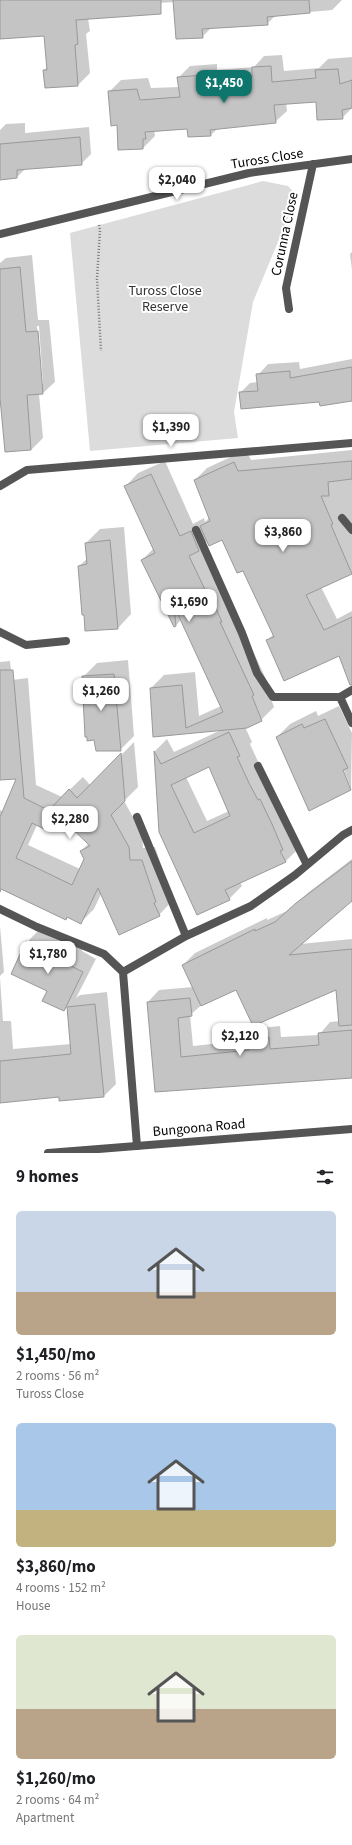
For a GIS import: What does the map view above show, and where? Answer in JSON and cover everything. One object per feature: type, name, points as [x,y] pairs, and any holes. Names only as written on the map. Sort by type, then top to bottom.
[{"type":"street","name":"Tuross Close","points":[[0,234],[249,173],[352,160]]},
{"type":"street","name":"Corunna Close","points":[[288,309],[286,288],[313,164]]},
{"type":"street","points":[[0,486],[27,470],[352,443]]},
{"type":"street","points":[[342,518],[352,530]]},
{"type":"street","points":[[196,530],[242,633],[257,673],[273,696],[340,697],[352,690]]},
{"type":"street","points":[[0,632],[26,645],[66,641]]},
{"type":"street","points":[[340,697],[352,723]]},
{"type":"street","points":[[258,766],[307,865]]},
{"type":"street","points":[[137,817],[186,936]]},
{"type":"street","points":[[123,972],[186,936],[251,906],[307,865],[343,835],[352,830]]},
{"type":"street","points":[[0,909],[37,927],[104,954],[123,972],[137,1146]]},
{"type":"street","name":"Bungoona Road","points":[[48,1153],[352,1129]]},
{"type":"path","points":[[96,210],[100,230],[97,279],[101,351]]},
{"type":"green space","name":"Tuross Close Reserve","points":[[263,181],[288,186],[297,196],[253,302],[234,412],[238,438],[90,451],[70,233]]},
{"type":"building","points":[[0,0],[161,0],[161,14],[76,20],[78,44],[75,45],[78,86],[45,88],[43,70],[47,70],[44,36],[0,39]]},
{"type":"building","points":[[173,0],[309,0],[310,13],[267,17],[268,25],[202,29],[203,38],[176,39]]},
{"type":"building","points":[[271,66],[272,82],[316,78],[315,70],[338,69],[340,84],[352,80],[352,108],[342,110],[343,119],[317,120],[316,102],[274,105],[276,123],[210,130],[211,136],[188,137],[187,129],[145,132],[146,139],[143,139],[143,149],[118,150],[117,125],[111,126],[108,91],[137,89],[140,100],[180,97],[177,77],[206,75],[206,81],[252,77],[252,67]]},
{"type":"building","points":[[80,137],[82,165],[17,170],[17,178],[0,180],[0,144]]},
{"type":"building","points":[[20,267],[26,332],[38,331],[43,394],[27,395],[31,450],[5,452],[0,398],[0,269]]},
{"type":"building","points":[[352,367],[352,401],[320,406],[319,402],[241,409],[239,392],[258,391],[256,374],[290,371],[290,378]]},
{"type":"building","points":[[352,461],[352,479],[328,482],[329,496],[321,496],[333,524],[331,525],[352,574],[306,595],[324,630],[352,617],[352,685],[350,685],[339,656],[284,681],[266,640],[274,637],[243,571],[237,573],[222,540],[209,546],[200,526],[210,521],[194,480],[234,462],[238,471]]},
{"type":"building","points":[[151,474],[180,536],[191,531],[199,551],[189,556],[208,596],[210,595],[222,622],[220,622],[254,695],[252,696],[262,721],[247,728],[153,737],[150,688],[182,685],[186,728],[223,712],[174,606],[176,626],[174,627],[141,560],[155,553],[124,486]]},
{"type":"building","points":[[110,540],[118,629],[85,631],[84,615],[82,615],[78,566],[87,564],[85,543]]},
{"type":"building","points":[[0,670],[13,670],[24,798],[54,813],[46,830],[32,823],[16,858],[72,885],[84,859],[80,851],[90,846],[51,808],[69,789],[77,798],[121,753],[125,801],[111,815],[129,847],[130,860],[142,860],[156,902],[154,903],[160,916],[119,935],[98,888],[81,924],[67,917],[66,920],[1,889],[0,892],[0,817],[16,779],[0,780]]},
{"type":"building","points":[[114,674],[121,751],[96,751],[94,740],[87,741],[87,737],[85,737],[82,676]]},
{"type":"building","points":[[325,719],[348,768],[343,770],[351,790],[309,811],[276,737],[302,724],[304,728]]},
{"type":"building","points":[[229,732],[240,756],[237,757],[249,783],[258,800],[260,799],[272,824],[283,850],[280,851],[286,862],[225,890],[230,900],[197,915],[159,832],[154,751],[161,764]],"holes":[[[209,767],[230,816],[194,833],[171,785]]]},
{"type":"building","points":[[352,861],[352,901],[289,955],[352,949],[352,1025],[339,1026],[336,990],[253,1026],[236,990],[201,1006],[182,965],[255,929],[255,931],[275,922],[296,903]]},
{"type":"building","points":[[26,941],[70,963],[69,965],[83,972],[64,1011],[42,1001],[47,991],[11,974]]},
{"type":"building","points":[[190,998],[192,1016],[178,1018],[181,1057],[249,1050],[248,1039],[269,1037],[270,1049],[319,1045],[318,1033],[352,1030],[352,1078],[155,1092],[147,1002]]},
{"type":"building","points":[[95,1004],[104,1097],[59,1101],[59,1097],[0,1103],[0,1061],[71,1054],[67,1007]]}]
